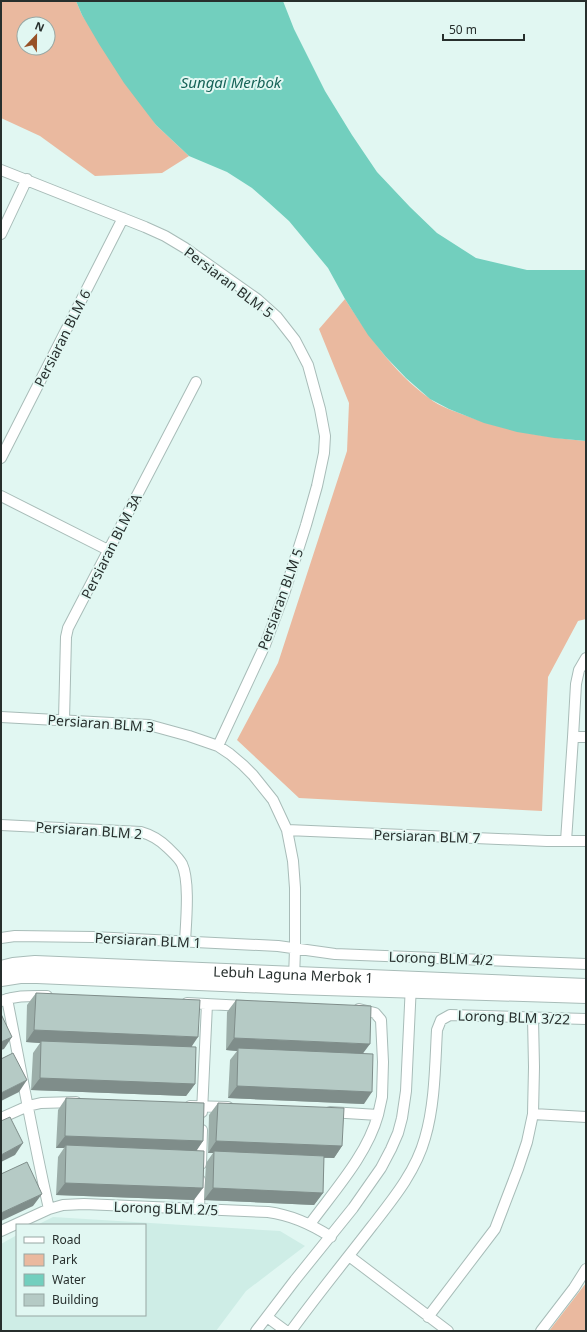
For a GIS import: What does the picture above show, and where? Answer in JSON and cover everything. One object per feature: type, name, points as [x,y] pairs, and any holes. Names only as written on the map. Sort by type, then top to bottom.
[{"type":"street","name":"Persiaran BLM 5","points":[[1,170],[123,218],[165,236],[185,248],[257,299],[277,317],[295,340],[308,365],[325,436],[324,453],[317,486],[299,550],[265,645],[218,746]]},
{"type":"street","points":[[1,234],[27,180]]},
{"type":"street","name":"Persiaran BLM 6","points":[[1,458],[123,218]]},
{"type":"street","name":"Persiaran BLM 3A","points":[[64,720],[66,637],[68,628],[196,382]]},
{"type":"street","points":[[1,496],[108,550]]},
{"type":"street","points":[[566,840],[574,737],[576,680],[579,670],[586,658]]},
{"type":"street","name":"Persiaran BLM 3","points":[[1,718],[149,725],[218,746],[243,765],[253,774],[278,808],[288,830],[293,861],[295,888],[295,949],[293,980]]},
{"type":"street","points":[[574,737],[586,737]]},
{"type":"street","name":"Persiaran BLM 2","points":[[1,826],[141,832],[157,838],[175,855],[182,864],[184,871],[186,889],[186,942]]},
{"type":"street","name":"Persiaran BLM 7","points":[[288,830],[547,841],[586,841]]},
{"type":"street","name":"Persiaran BLM 1","points":[[1,938],[16,936],[46,936],[278,946],[295,949]]},
{"type":"street","name":"Lorong BLM 4/2","points":[[295,949],[335,954],[586,964]]},
{"type":"street","name":"Lebuh Laguna Merbok 1","points":[[1,968],[14,965],[35,964],[586,996]]},
{"type":"street","name":"Lebuh Laguna Merbok 1","points":[[1,979],[20,976],[37,976],[293,980]]},
{"type":"street","points":[[256,1331],[295,1280],[331,1237],[378,1173],[391,1150],[402,1118],[406,1091],[411,985]]},
{"type":"street","name":"Lebuh Laguna Merbok 1","points":[[411,985],[586,986]]},
{"type":"street","points":[[49,1209],[4,1000],[29,996],[60,997]]},
{"type":"street","points":[[176,1003],[254,1006]]},
{"type":"street","points":[[200,1209],[207,1004]]},
{"type":"street","points":[[310,1224],[361,1154],[375,1126],[382,1097],[383,1062],[381,1020],[379,1016],[370,1011],[348,1009]]},
{"type":"street","name":"Lorong BLM 3/22","points":[[349,1256],[399,1191],[421,1151],[428,1127],[437,1030],[441,1020],[450,1015],[586,1019]]},
{"type":"street","points":[[428,1317],[495,1229],[518,1169],[527,1142],[533,1114],[533,1018]]},
{"type":"street","points":[[1,1118],[41,1102],[86,1103]]},
{"type":"street","points":[[179,1105],[240,1108]]},
{"type":"street","points":[[322,1112],[378,1115]]},
{"type":"street","points":[[533,1114],[586,1117]]},
{"type":"street","name":"Lorong BLM 2/5","points":[[16,1224],[49,1209],[63,1205],[84,1204],[268,1212],[286,1215],[310,1224],[331,1237]]},
{"type":"street","name":"Lorong BLM 2/5","points":[[1,1231],[16,1224]]},
{"type":"street","points":[[291,1331],[318,1294],[349,1256],[448,1331]]},
{"type":"street","points":[[541,1331],[574,1288],[586,1269]]},
{"type":"street","points":[[267,1317],[286,1331]]},
{"type":"shaded area","points":[[53,1217],[280,1231],[305,1246],[246,1291],[216,1331],[1,1331],[1,1244],[16,1236],[16,1316],[146,1316],[146,1224],[39,1224]]},
{"type":"green space","points":[[1,1],[76,1],[82,15],[156,125],[189,156],[162,173],[95,176],[40,136],[1,118]]},
{"type":"green space","points":[[345,299],[382,353],[416,388],[438,404],[496,426],[556,438],[586,441],[586,619],[578,621],[548,677],[542,811],[299,798],[237,740],[278,663],[347,451],[349,403],[319,329]]},
{"type":"green space","points":[[586,1283],[586,1331],[549,1331]]},
{"type":"water","name":"Sungai Merbok","points":[[76,1],[283,1],[294,29],[325,91],[352,135],[377,172],[437,233],[476,258],[527,270],[586,270],[586,441],[517,432],[484,423],[449,409],[430,399],[406,378],[368,335],[345,299],[328,268],[289,221],[252,188],[227,172],[189,156],[156,125],[124,83],[82,15]]},
{"type":"building","points":[[36,993],[200,1000],[198,1037],[34,1030]]},
{"type":"building","points":[[236,1000],[371,1006],[370,1044],[234,1038]]},
{"type":"building","points":[[1,1014],[12,1037],[1,1042]]},
{"type":"building","points":[[41,1041],[196,1047],[195,1084],[40,1078]]},
{"type":"building","points":[[238,1048],[373,1054],[372,1092],[237,1086]]},
{"type":"building","points":[[13,1053],[27,1080],[1,1093],[1,1059]]},
{"type":"building","points":[[66,1098],[204,1103],[203,1141],[65,1136]]},
{"type":"building","points":[[218,1103],[344,1108],[342,1146],[216,1141]]},
{"type":"building","points":[[10,1117],[23,1143],[1,1155],[1,1121]]},
{"type":"building","points":[[66,1145],[204,1151],[203,1188],[65,1183]]},
{"type":"building","points":[[214,1151],[324,1156],[323,1193],[213,1188]]},
{"type":"building","points":[[27,1162],[42,1194],[1,1213],[1,1174]]}]
